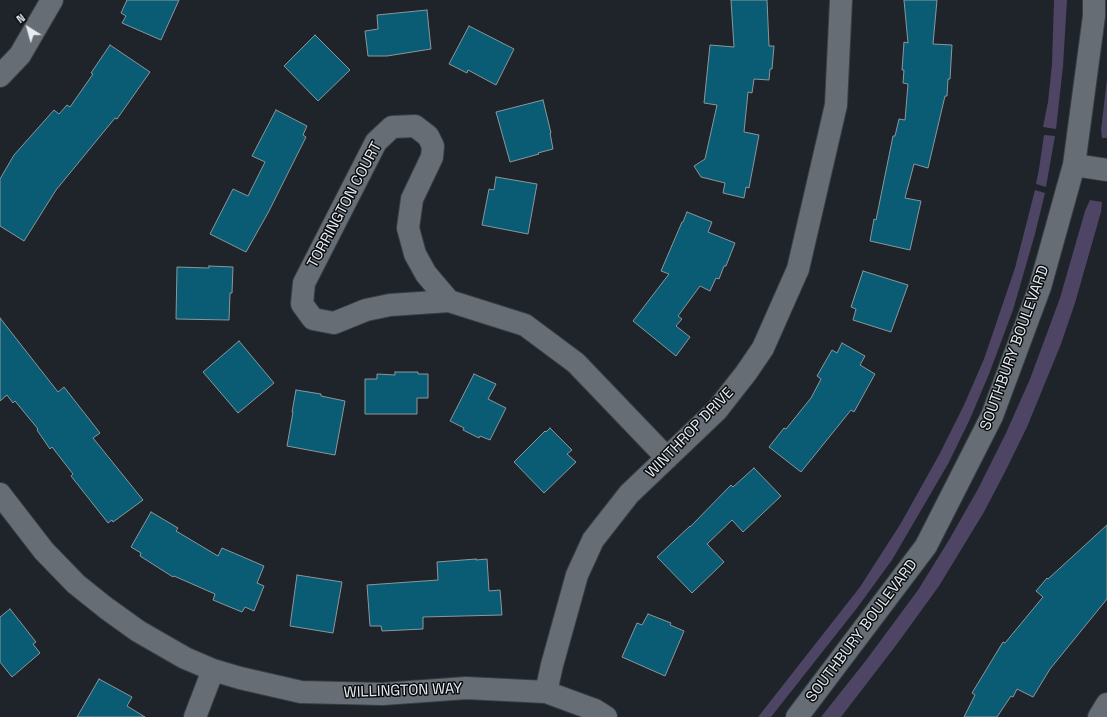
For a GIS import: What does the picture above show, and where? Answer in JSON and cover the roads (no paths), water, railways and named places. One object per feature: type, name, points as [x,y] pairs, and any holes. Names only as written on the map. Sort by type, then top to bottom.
[{"type":"street","points":[[0,76],[20,56],[52,0]]},
{"type":"street","name":"WINTHROP DRIVE","points":[[546,692],[576,575],[593,540],[629,494],[717,410],[746,373],[763,348],[798,269],[836,105],[841,0]]},
{"type":"street","name":"SOUTHBURY BOULEVARD","points":[[797,717],[926,546],[992,416],[1040,287],[1074,165],[1094,16],[1094,0]]},
{"type":"street","name":"TORRINGTON COURT","points":[[449,301],[426,274],[415,254],[408,228],[412,199],[432,158],[433,146],[428,136],[415,126],[392,127],[376,142],[304,282],[302,304],[313,319],[334,323],[366,310],[390,305],[449,301],[525,324],[576,363],[667,458]]},
{"type":"street","points":[[1074,165],[1107,170]]},
{"type":"street","name":"WILLINGTON WAY","points":[[0,494],[44,551],[76,584],[134,628],[185,658],[213,670],[240,678],[301,692],[383,694],[466,688],[546,692],[588,707],[606,717]]},
{"type":"street","points":[[195,717],[213,670]]},
{"type":"street","points":[[1099,717],[1107,704]]}]
